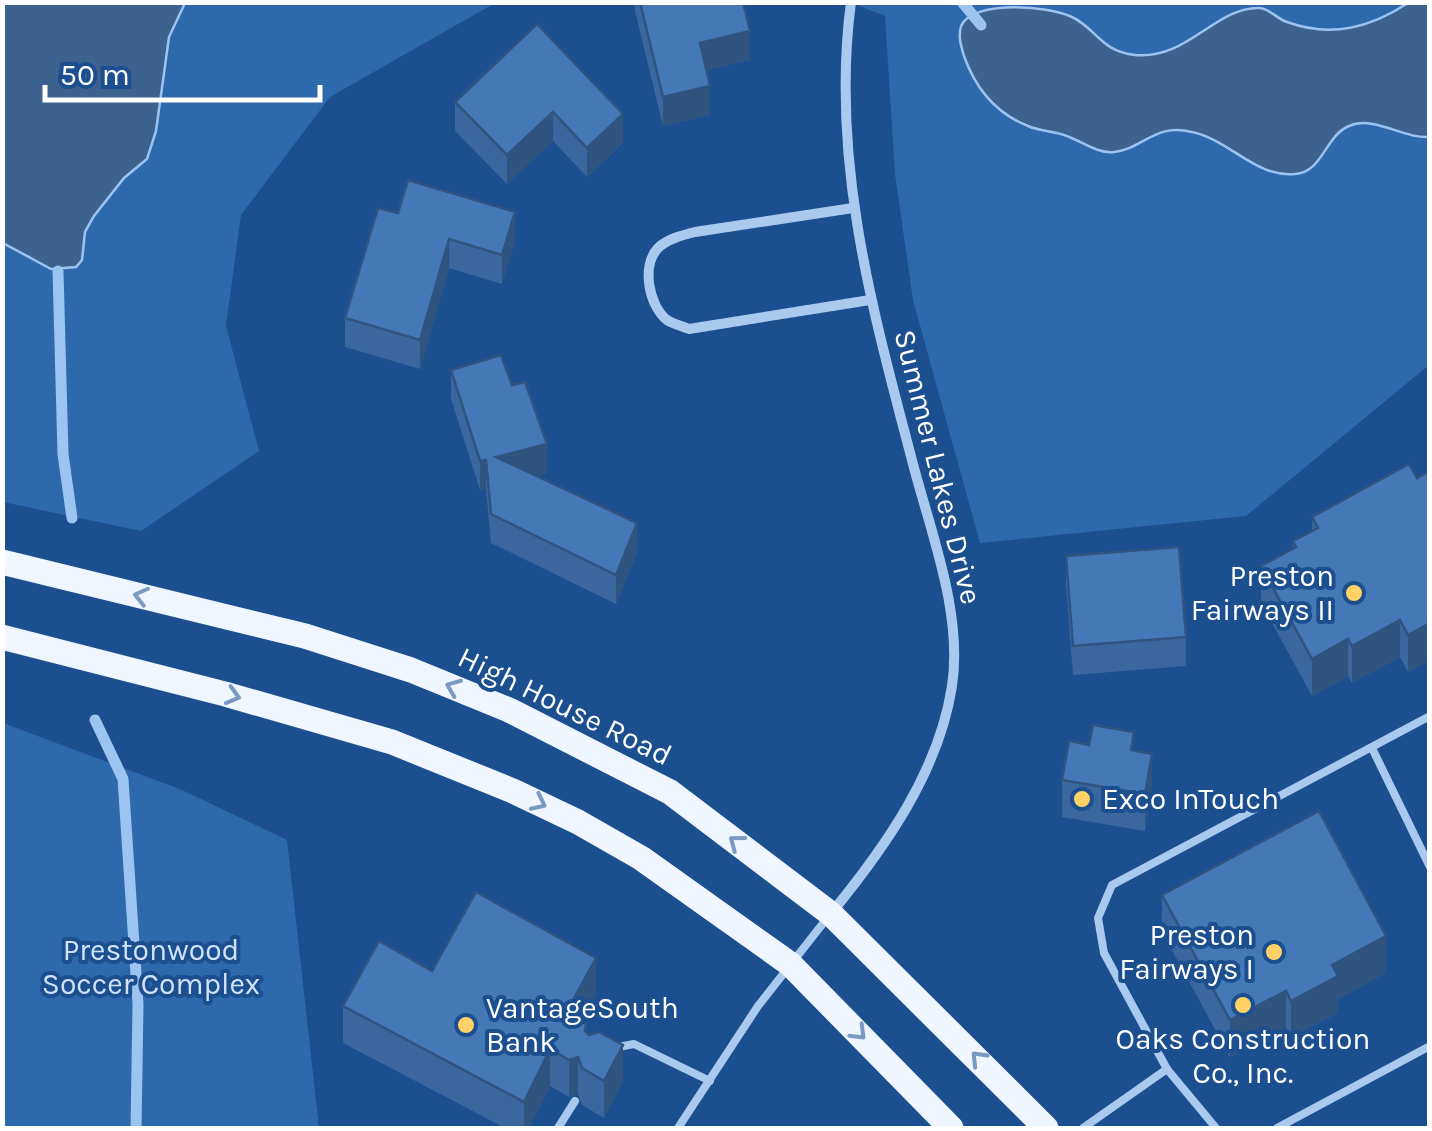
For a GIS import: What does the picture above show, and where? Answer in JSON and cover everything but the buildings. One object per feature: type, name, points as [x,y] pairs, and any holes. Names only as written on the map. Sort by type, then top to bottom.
[{"type":"main road","name":"High House Road","points":[[2,562],[305,636],[411,670],[508,710],[670,792],[831,914],[1046,1128]]},
{"type":"main road","points":[[2,638],[226,694],[392,742],[513,790],[578,822],[641,858],[790,964],[951,1128]]},
{"type":"street","name":"Summer Lakes Drive","points":[[831,914],[862,875],[910,801],[945,722],[953,682],[954,646],[946,591],[870,300],[853,208],[844,76],[851,2]]},
{"type":"street","points":[[853,208],[675,238],[658,248],[651,262],[651,293],[655,306],[668,321],[689,329],[870,300]]},
{"type":"lane","points":[[1216,1128],[1168,1069],[1104,954],[1098,918],[1112,884],[1430,716]]},
{"type":"lane","points":[[1372,748],[1430,867]]},
{"type":"lane","points":[[678,1128],[758,1006],[831,914]]},
{"type":"lane","points":[[600,1057],[608,1050],[634,1044],[710,1081]]},
{"type":"lane","points":[[1278,1128],[1430,1046]]},
{"type":"lane","points":[[1083,1128],[1168,1069]]},
{"type":"lane","points":[[558,1128],[575,1100]]},
{"type":"green space","points":[[2,3],[495,3],[330,97],[241,215],[226,326],[259,451],[141,531],[3,502]]},
{"type":"green space","points":[[852,3],[1429,3],[1429,365],[1246,516],[980,543],[913,300],[895,174],[885,16]]},
{"type":"green space","name":"Prestonwood Soccer Complex","points":[[3,723],[182,790],[287,840],[319,1128],[3,1128]]},
{"type":"shaded area","points":[[2,3],[185,3],[169,37],[156,131],[147,159],[124,178],[94,216],[85,232],[82,260],[76,267],[51,269],[3,243]]},
{"type":"shaded area","points":[[1408,3],[1429,3],[1429,137],[1358,123],[1334,137],[1312,167],[1295,174],[1281,174],[1255,165],[1219,142],[1192,132],[1159,133],[1125,150],[1108,152],[1028,126],[1006,114],[980,88],[960,38],[961,26],[980,12],[1029,8],[1072,17],[1123,53],[1154,54],[1186,42],[1244,10],[1260,8],[1303,27],[1335,30],[1379,19]]},
{"type":"waterway","points":[[962,2],[981,25]]},
{"type":"waterway","points":[[58,271],[63,454],[72,518]]},
{"type":"waterway","points":[[95,720],[123,779],[138,1004],[136,1128]]},
{"type":"place","name":"Preston Fairways II","points":[[1354,593]]},
{"type":"place","name":"Exco InTouch","points":[[1082,799]]},
{"type":"place","name":"Preston Fairways I","points":[[1274,952]]},
{"type":"place","name":"Oaks Construction Co., Inc.","points":[[1243,1005]]},
{"type":"place","name":"VantageSouth Bank","points":[[466,1025]]}]
